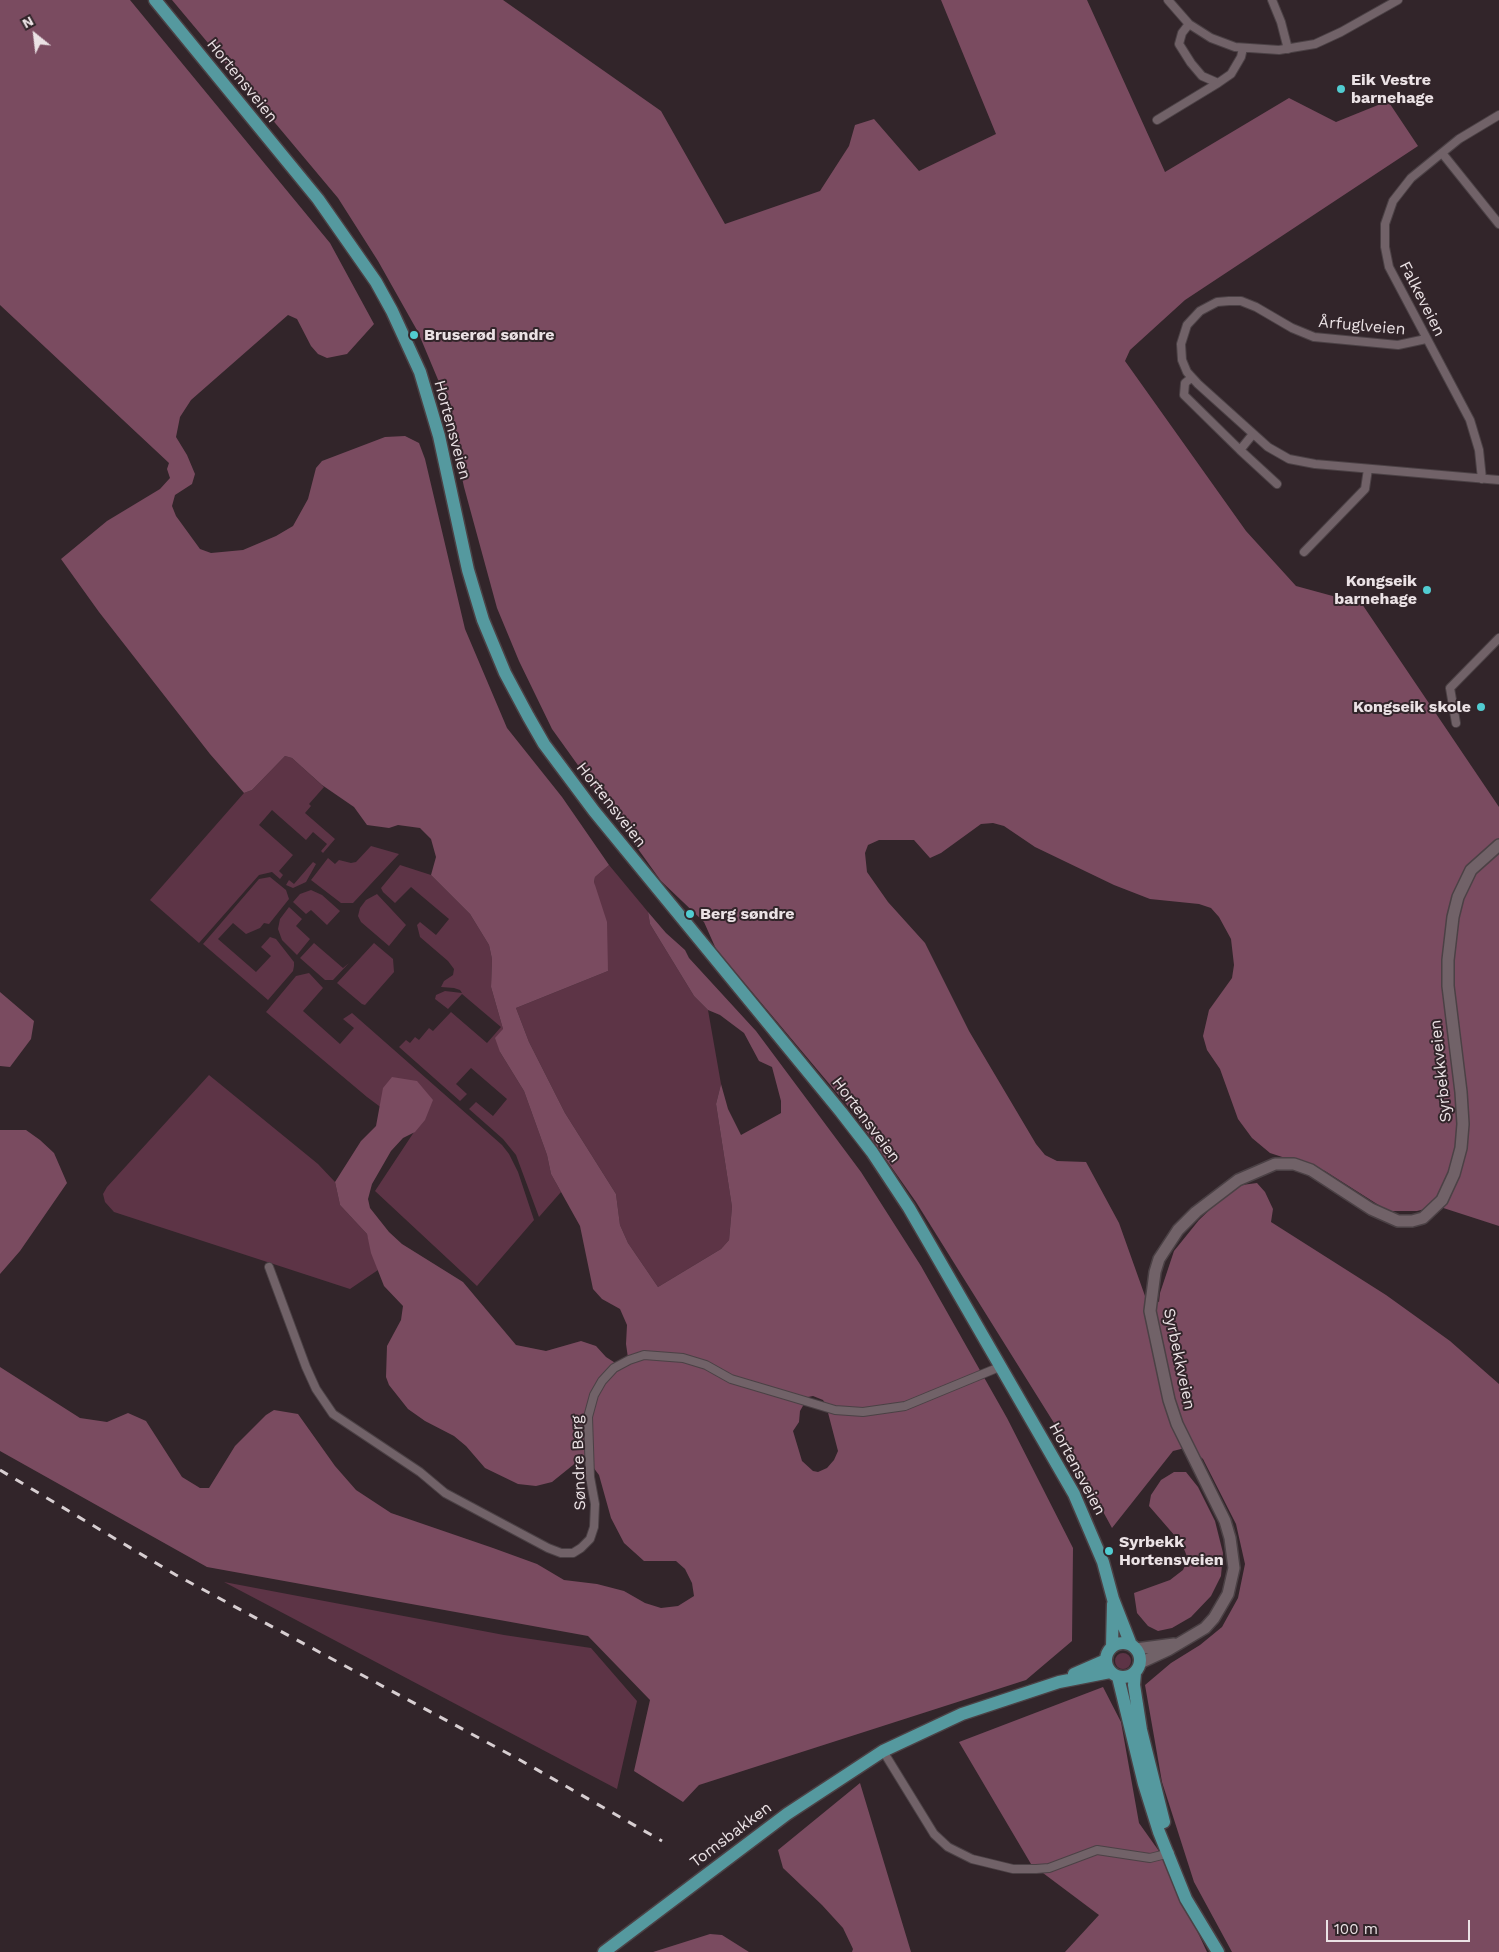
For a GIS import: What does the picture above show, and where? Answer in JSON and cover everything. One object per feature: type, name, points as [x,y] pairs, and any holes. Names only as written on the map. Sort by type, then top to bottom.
[{"type":"main road","name":"Hortensveien","points":[[155,0],[335,221],[361,259],[392,311],[410,350],[429,402],[468,570],[483,620],[505,673],[544,744],[600,818],[773,1028],[872,1152],[914,1216],[1074,1494],[1103,1562],[1113,1599],[1133,1647]]},
{"type":"main road","name":"Syrbekkveien","points":[[1137,1668],[1205,1628],[1222,1606],[1232,1581],[1233,1554],[1225,1521],[1177,1424],[1170,1400],[1150,1311],[1154,1272],[1159,1259],[1178,1230],[1196,1212],[1238,1180],[1275,1164],[1294,1164],[1311,1170],[1371,1209],[1398,1221],[1412,1221],[1423,1218],[1442,1200],[1454,1174],[1463,1124],[1448,986],[1448,954],[1453,916],[1458,897],[1471,870],[1499,845]]},
{"type":"main road","name":"Hortensveien","points":[[1112,1648],[1113,1599]]},
{"type":"main road","points":[[1180,1643],[1133,1647],[1121,1643],[1112,1648],[1112,1670],[1144,1784],[1170,1853],[1200,1920],[1218,1952]]},
{"type":"main road","points":[[1133,1647],[1137,1668],[1134,1685],[1148,1762],[1170,1853]]},
{"type":"main road","points":[[1112,1670],[1127,1677],[1137,1668]]},
{"type":"main road","name":"Tomsbakken","points":[[604,1952],[824,1787],[883,1751],[962,1714],[1059,1682],[1112,1670]]},
{"type":"street","points":[[1168,0],[1189,24],[1210,38],[1243,48],[1288,49],[1315,44],[1386,3],[1398,0]]},
{"type":"street","points":[[1272,0],[1281,22],[1288,49]]},
{"type":"street","points":[[1189,24],[1182,33],[1179,44],[1202,76],[1218,83]]},
{"type":"street","points":[[1157,120],[1231,74],[1243,48]]},
{"type":"street","name":"Falkeveien","points":[[1482,479],[1478,450],[1470,420],[1389,267],[1385,247],[1385,224],[1388,210],[1404,185],[1459,139],[1499,115]]},
{"type":"street","points":[[1442,154],[1499,224]]},
{"type":"street","name":"Årfuglveien","points":[[1426,338],[1398,345],[1329,340],[1314,337],[1292,328],[1241,302],[1217,302],[1200,311],[1191,319],[1184,332],[1181,344],[1182,360],[1191,378],[1268,447],[1289,458],[1315,464],[1499,480]]},
{"type":"street","points":[[1191,378],[1185,383],[1184,395],[1277,484]]},
{"type":"street","points":[[1240,450],[1253,434]]},
{"type":"street","points":[[1304,552],[1365,489],[1368,469]]},
{"type":"street","points":[[1456,723],[1450,688],[1499,638]]},
{"type":"street","name":"Søndre Berg","points":[[269,1267],[309,1375],[333,1414],[420,1472],[445,1493],[548,1548],[561,1553],[573,1553],[590,1539],[594,1527],[595,1504],[590,1477],[588,1417],[594,1395],[602,1381],[614,1368],[629,1360],[644,1355],[683,1358],[706,1365],[730,1378],[795,1398],[836,1410],[863,1412],[905,1406],[1002,1366]]},
{"type":"street","points":[[883,1751],[934,1834],[948,1847],[972,1859],[1012,1869],[1036,1869],[1049,1868],[1097,1850],[1150,1858],[1170,1853]]},
{"type":"shaded area","points":[[0,0],[130,0],[330,243],[374,324],[347,354],[327,358],[318,354],[311,346],[297,319],[288,315],[191,400],[180,417],[176,437],[187,455],[195,474],[192,484],[175,495],[172,506],[176,516],[200,549],[211,553],[243,550],[276,536],[293,526],[308,499],[316,468],[322,461],[385,437],[405,436],[419,443],[425,459],[465,629],[507,728],[562,797],[609,865],[595,877],[594,882],[607,922],[608,971],[516,1008],[529,1042],[565,1113],[616,1194],[620,1225],[628,1243],[658,1287],[721,1249],[729,1240],[732,1207],[716,1104],[721,1084],[728,1109],[741,1135],[781,1113],[781,1101],[772,1067],[759,1061],[744,1033],[720,1015],[708,1010],[694,996],[650,924],[648,912],[666,933],[685,950],[689,958],[756,1031],[861,1172],[921,1266],[1007,1418],[1073,1548],[1072,1641],[1026,1680],[699,1785],[683,1802],[634,1771],[650,1700],[588,1636],[207,1567],[0,1451],[0,1367],[80,1418],[107,1422],[128,1413],[146,1421],[182,1477],[200,1488],[209,1488],[235,1446],[266,1415],[274,1410],[298,1414],[335,1466],[356,1490],[391,1513],[537,1564],[564,1580],[597,1584],[624,1591],[645,1603],[661,1608],[678,1606],[694,1596],[692,1583],[685,1569],[676,1561],[644,1561],[624,1543],[611,1518],[599,1475],[590,1463],[578,1461],[552,1482],[536,1486],[518,1484],[485,1468],[466,1446],[454,1436],[425,1421],[408,1409],[389,1385],[386,1377],[387,1346],[401,1320],[403,1306],[384,1286],[371,1253],[367,1234],[340,1205],[335,1182],[361,1141],[376,1126],[383,1088],[392,1077],[417,1081],[433,1100],[425,1120],[415,1132],[403,1138],[391,1151],[372,1184],[368,1199],[370,1208],[389,1232],[402,1244],[463,1282],[516,1345],[546,1351],[581,1341],[596,1346],[606,1357],[620,1366],[629,1365],[626,1344],[627,1325],[620,1309],[602,1299],[593,1289],[580,1226],[551,1174],[547,1155],[524,1091],[500,1052],[495,1038],[503,1029],[491,987],[492,959],[489,945],[470,914],[431,875],[436,857],[431,839],[420,828],[398,825],[389,828],[367,825],[354,807],[322,785],[292,758],[285,756],[252,790],[244,793],[210,754],[99,612],[61,559],[107,521],[160,489],[170,478],[167,469],[169,463],[0,305]],"holes":[[[813,1396],[823,1400],[838,1451],[834,1460],[827,1468],[818,1472],[813,1471],[802,1461],[793,1431],[799,1422],[800,1411],[808,1397]]]},
{"type":"shaded area","points":[[172,0],[503,0],[661,111],[725,224],[820,191],[849,146],[855,125],[874,119],[919,171],[996,134],[941,0],[1087,0],[1165,172],[1289,98],[1336,122],[1388,101],[1418,146],[1185,300],[1130,350],[1125,361],[1246,531],[1296,586],[1362,604],[1499,807],[1499,1226],[1431,1204],[1425,1209],[1417,1211],[1388,1211],[1325,1171],[1270,1153],[1252,1138],[1238,1119],[1220,1069],[1207,1050],[1203,1036],[1209,1010],[1232,978],[1234,965],[1231,939],[1219,917],[1211,908],[1199,904],[1150,899],[1114,885],[1035,847],[1004,826],[993,823],[981,824],[941,853],[930,858],[914,840],[879,840],[868,845],[865,853],[867,872],[888,902],[925,943],[969,1031],[1036,1144],[1045,1155],[1057,1161],[1086,1162],[1119,1223],[1145,1296],[1159,1302],[1160,1293],[1174,1251],[1199,1220],[1224,1196],[1242,1185],[1257,1183],[1265,1192],[1273,1209],[1271,1222],[1386,1295],[1450,1341],[1499,1384],[1499,1952],[1232,1952],[1194,1882],[1162,1782],[1145,1685],[1171,1663],[1200,1645],[1222,1627],[1238,1598],[1245,1564],[1236,1524],[1203,1459],[1189,1447],[1173,1451],[1112,1528],[1059,1431],[916,1202],[852,1111],[716,949],[704,922],[661,881],[552,729],[519,661],[497,608],[464,487],[444,394],[418,332],[378,261],[338,198]]},
{"type":"shaded area","points":[[285,756],[292,758],[324,787],[309,804],[311,806],[305,813],[335,839],[323,853],[321,851],[327,844],[313,832],[306,840],[272,810],[259,825],[293,855],[279,871],[283,875],[280,879],[272,872],[259,875],[199,943],[150,900],[244,793],[252,790]]},
{"type":"shaded area","points":[[371,846],[399,854],[353,903],[341,903],[311,880],[328,858],[335,864],[339,860],[351,863],[356,862]]},
{"type":"shaded area","points":[[313,862],[316,864],[306,882],[293,888],[286,885],[289,880],[294,884]]},
{"type":"shaded area","points":[[400,865],[431,875],[470,914],[489,945],[492,959],[491,987],[503,1029],[500,1052],[524,1091],[547,1155],[551,1174],[561,1192],[539,1217],[516,1155],[503,1139],[469,1109],[476,1102],[493,1116],[507,1099],[471,1068],[456,1084],[467,1094],[460,1101],[399,1047],[406,1040],[410,1043],[415,1037],[419,1040],[429,1028],[433,1031],[451,1012],[487,1043],[501,1027],[462,994],[448,1009],[435,999],[436,995],[445,991],[462,993],[454,988],[441,987],[444,981],[453,975],[454,969],[448,961],[420,937],[417,925],[420,922],[436,935],[449,919],[411,887],[395,903],[383,892],[381,888]]},
{"type":"shaded area","points":[[609,865],[648,912],[650,924],[694,996],[708,1010],[721,1084],[716,1104],[732,1207],[729,1240],[721,1249],[658,1287],[628,1243],[620,1225],[616,1194],[565,1113],[529,1042],[516,1008],[608,971],[594,882],[595,877]]},
{"type":"shaded area","points":[[270,877],[286,890],[289,899],[269,924],[264,923],[260,928],[246,934],[233,923],[218,939],[256,972],[271,956],[261,947],[270,937],[276,939],[294,962],[294,966],[293,971],[268,1000],[203,944],[259,879]]},
{"type":"shaded area","points":[[311,890],[322,895],[340,911],[327,925],[311,910],[306,914],[293,902],[300,894]]},
{"type":"shaded area","points":[[377,894],[406,925],[389,946],[361,922],[358,916],[360,908],[366,900]]},
{"type":"shaded area","points":[[289,907],[302,919],[296,926],[310,939],[297,955],[282,940],[278,929],[280,919]]},
{"type":"shaded area","points":[[314,943],[343,968],[349,963],[333,980],[325,980],[300,958]]},
{"type":"shaded area","points":[[374,943],[393,959],[394,972],[365,1005],[337,983]]},
{"type":"shaded area","points":[[309,973],[323,988],[303,1011],[340,1044],[354,1028],[343,1019],[352,1013],[502,1145],[509,1154],[518,1172],[534,1220],[477,1286],[375,1191],[414,1132],[367,1097],[266,1012],[296,976]]},
{"type":"shaded area","points":[[0,992],[34,1021],[31,1039],[10,1067],[0,1066]]},
{"type":"shaded area","points":[[209,1075],[318,1164],[335,1182],[340,1205],[367,1234],[378,1270],[350,1289],[114,1212],[105,1202],[103,1194],[107,1187]]},
{"type":"shaded area","points":[[0,1130],[26,1130],[40,1140],[54,1153],[67,1183],[20,1251],[0,1274]]},
{"type":"shaded area","points":[[1174,1472],[1186,1472],[1198,1487],[1215,1521],[1223,1553],[1221,1576],[1211,1596],[1191,1617],[1172,1628],[1158,1631],[1148,1626],[1137,1613],[1134,1593],[1170,1580],[1183,1570],[1188,1559],[1182,1544],[1149,1506],[1151,1495],[1161,1480]]},
{"type":"shaded area","points":[[224,1582],[504,1635],[591,1648],[637,1701],[617,1789]]},
{"type":"shaded area","points":[[1120,1653],[1126,1653],[1131,1658],[1129,1667],[1120,1669],[1115,1664],[1115,1658]]},
{"type":"shaded area","points":[[1103,1687],[1121,1722],[1139,1823],[1161,1854],[1207,1952],[1065,1952],[1099,1915],[1031,1864],[959,1742]]},
{"type":"shaded area","points":[[860,1783],[911,1952],[852,1952],[853,1949],[843,1928],[783,1868],[778,1850]]},
{"type":"shaded area","points":[[710,1934],[722,1935],[749,1952],[653,1952]]},
{"type":"railway","points":[[0,1470],[176,1575],[520,1760],[662,1841]]},
{"type":"place","name":"Eik Vestre barnehage","points":[[1341,89]]},
{"type":"place","name":"Bruserød søndre","points":[[414,335]]},
{"type":"place","name":"Kongseik barnehage","points":[[1427,590]]},
{"type":"place","name":"Kongseik skole","points":[[1481,707]]},
{"type":"place","name":"Berg søndre","points":[[690,914]]},
{"type":"place","name":"Syrbekk Hortensveien","points":[[1109,1551]]}]
